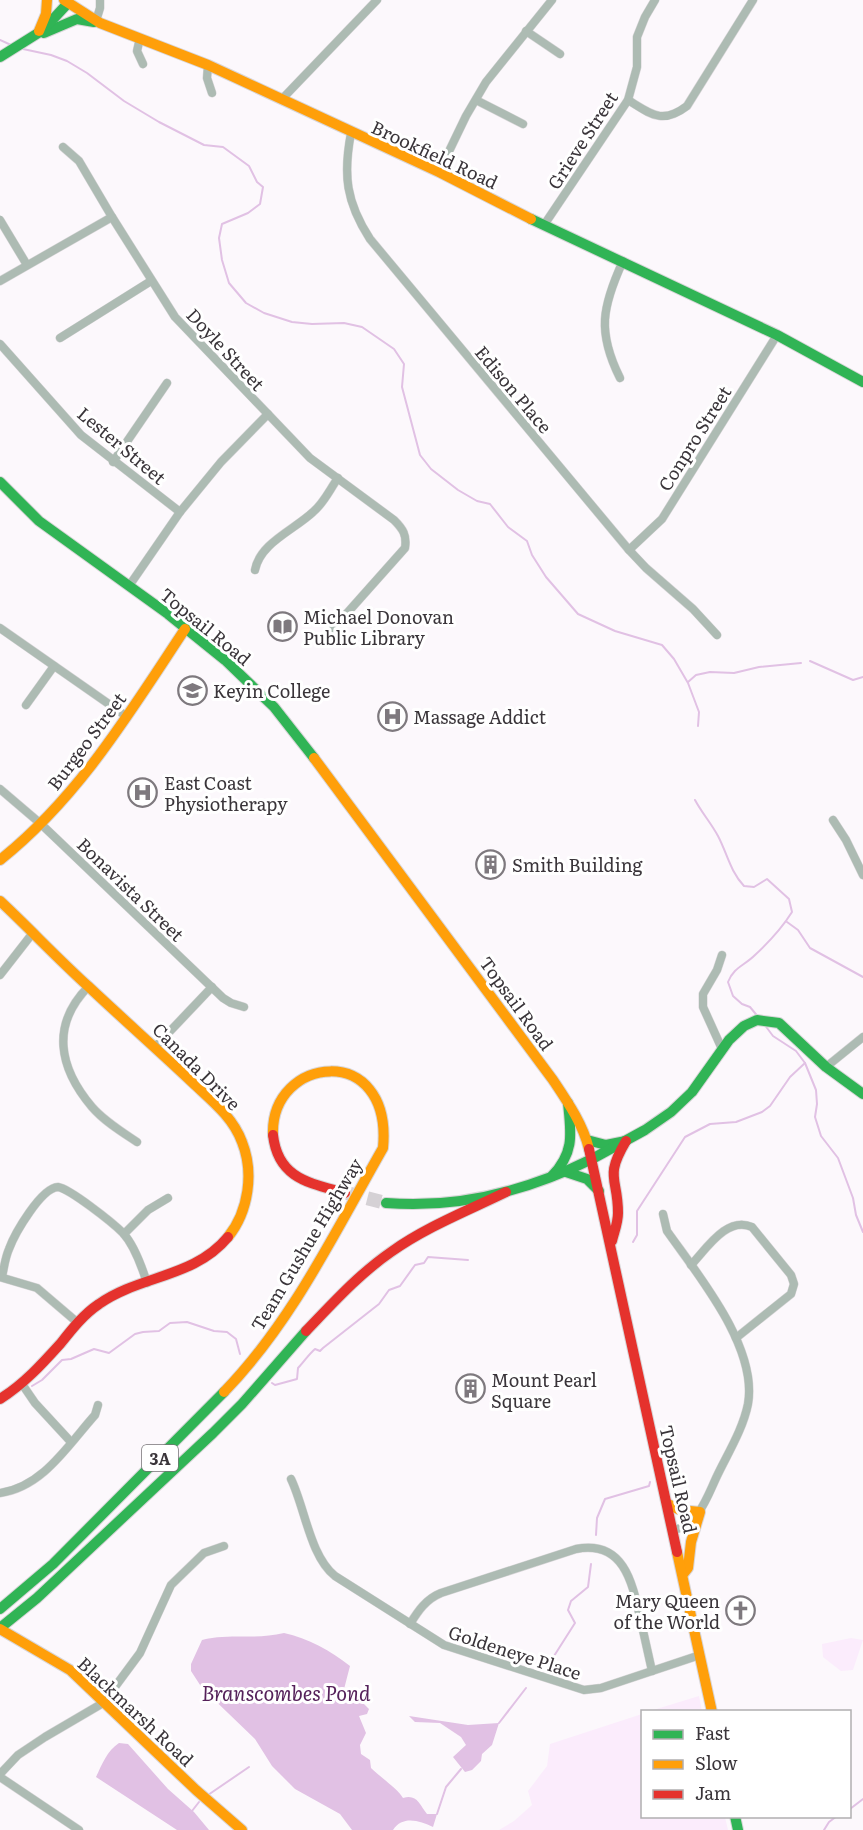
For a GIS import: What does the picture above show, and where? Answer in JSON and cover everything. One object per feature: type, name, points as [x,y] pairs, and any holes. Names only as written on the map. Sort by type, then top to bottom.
[{"type":"main road","points":[[35,36],[45,17],[47,0]]},
{"type":"main road","name":"Brookfield Road","points":[[5,55],[24,44],[52,22],[66,1],[98,22],[208,65],[283,98],[351,133],[439,171],[544,225],[777,335],[863,382]]},
{"type":"main road","points":[[35,36],[77,20],[98,22]]},
{"type":"main road","name":"Topsail Road","points":[[0,482],[39,521],[168,614],[233,667],[274,707],[513,1025],[568,1103],[587,1140],[592,1159],[712,1710]]},
{"type":"main road","name":"Burgeo Street","points":[[0,860],[41,824],[87,772],[184,629]]},
{"type":"main road","name":"Canada Drive","points":[[0,901],[32,934],[156,1046],[217,1105],[242,1140],[249,1183],[245,1203],[224,1243],[204,1260],[181,1272],[105,1300],[78,1323],[22,1384],[0,1399]]},
{"type":"main road","points":[[386,1203],[423,1206],[506,1192],[548,1180],[566,1172],[626,1141],[670,1112],[692,1093],[722,1049],[741,1028],[750,1022],[770,1019],[779,1023],[826,1067],[863,1094]]},
{"type":"main road","name":"Team Gushue Highway","points":[[0,1609],[70,1548],[243,1372],[265,1345],[302,1290],[383,1148],[381,1108],[376,1097],[361,1080],[343,1072],[322,1073],[303,1079],[281,1098],[276,1109],[273,1137],[277,1154],[285,1168],[316,1185],[345,1193]]},
{"type":"main road","points":[[548,1180],[566,1161],[571,1148],[568,1103]]},
{"type":"main road","points":[[587,1140],[601,1146],[626,1141]]},
{"type":"main road","points":[[611,1245],[618,1215],[611,1176],[613,1163],[626,1141]]},
{"type":"main road","points":[[566,1172],[586,1179],[599,1191]]},
{"type":"main road","name":"3A","points":[[0,1628],[37,1598],[213,1433],[335,1301],[377,1263],[422,1233],[506,1192]]},
{"type":"main road","points":[[668,1504],[680,1510],[700,1512],[691,1542],[688,1568],[683,1575]]},
{"type":"main road","name":"Blackmarsh Road","points":[[0,1628],[70,1670],[242,1830]]},
{"type":"street","points":[[98,22],[100,0]]},
{"type":"street","points":[[283,98],[377,0]]},
{"type":"street","points":[[439,171],[486,82],[552,0]]},
{"type":"street","name":"Grieve Street","points":[[544,225],[628,99],[637,68],[637,37],[655,0]]},
{"type":"street","points":[[628,99],[655,116],[676,115],[687,106],[753,0]]},
{"type":"street","points":[[526,31],[560,54]]},
{"type":"street","points":[[140,38],[137,51],[143,64]]},
{"type":"street","points":[[208,65],[207,78],[212,93]]},
{"type":"street","points":[[476,99],[524,124]]},
{"type":"street","name":"Edison Place","points":[[351,133],[347,158],[347,182],[354,209],[370,239],[629,550],[645,568],[693,609],[717,635]]},
{"type":"street","name":"Doyle Street","points":[[63,147],[79,161],[175,317],[310,458],[394,520],[407,537],[405,548],[332,630]]},
{"type":"street","points":[[0,281],[112,217]]},
{"type":"street","points":[[0,220],[27,265]]},
{"type":"street","points":[[620,378],[609,355],[603,323],[612,285],[623,261]]},
{"type":"street","points":[[60,338],[151,281]]},
{"type":"street","name":"Conpro Street","points":[[629,550],[662,519],[777,335]]},
{"type":"street","name":"Lester Street","points":[[0,344],[81,435],[180,512]]},
{"type":"street","points":[[113,462],[167,383]]},
{"type":"street","points":[[129,586],[180,512],[221,462],[268,414]]},
{"type":"street","points":[[255,570],[257,560],[267,548],[313,513],[338,478]]},
{"type":"street","points":[[0,628],[126,716]]},
{"type":"street","points":[[26,705],[54,666]]},
{"type":"street","name":"Bonavista Street","points":[[0,789],[41,824],[227,1001],[244,1007]]},
{"type":"street","points":[[833,820],[846,840],[863,876]]},
{"type":"street","points":[[0,975],[32,934]]},
{"type":"street","points":[[722,955],[717,970],[703,994],[703,1007],[722,1049]]},
{"type":"street","points":[[89,986],[76,1002],[63,1028],[62,1042],[67,1063],[76,1084],[93,1109],[137,1142]]},
{"type":"street","points":[[156,1046],[212,987]]},
{"type":"street","points":[[826,1067],[863,1037]]},
{"type":"street","points":[[78,1323],[37,1288],[1,1277],[8,1250],[18,1232],[41,1196],[52,1187],[63,1188],[74,1195],[124,1234],[147,1283]]},
{"type":"street","points":[[124,1234],[148,1210],[168,1198]]},
{"type":"street","points":[[663,1214],[667,1231],[729,1323],[747,1372],[749,1390],[742,1422],[700,1512],[682,1528],[674,1530]]},
{"type":"street","points":[[691,1265],[727,1228],[736,1224],[745,1224],[752,1227],[791,1275],[794,1284],[791,1294],[736,1338]]},
{"type":"street","points":[[22,1384],[35,1403],[71,1442]]},
{"type":"street","points":[[0,1493],[18,1489],[30,1483],[48,1468],[94,1414],[98,1405]]},
{"type":"street","name":"Goldeneye Place","points":[[291,1479],[319,1556],[327,1570],[450,1648],[579,1690],[597,1689],[700,1655]]},
{"type":"street","points":[[79,1830],[0,1775],[18,1755],[103,1703],[140,1653],[171,1585],[204,1553],[224,1546]]},
{"type":"street","points":[[410,1624],[421,1607],[441,1593],[576,1549],[594,1548],[609,1553],[618,1560],[630,1577],[652,1671]]},
{"type":"shaded area","points":[[851,1638],[863,1640],[853,1670],[841,1671],[823,1657],[822,1644]]},
{"type":"shaded area","points":[[699,1696],[702,1710],[653,1710]]},
{"type":"shaded area","points":[[641,1714],[641,1818],[725,1818],[728,1830],[499,1830],[514,1821],[532,1805],[528,1791],[547,1766],[550,1744]]},
{"type":"water","name":"Branscombes Pond","points":[[284,1633],[319,1646],[350,1666],[343,1693],[362,1702],[369,1709],[367,1714],[359,1716],[366,1733],[360,1745],[361,1754],[370,1760],[371,1768],[403,1798],[412,1797],[420,1803],[427,1814],[437,1814],[433,1827],[407,1821],[397,1825],[393,1830],[352,1830],[340,1814],[295,1789],[272,1766],[255,1739],[202,1688],[191,1671],[191,1664],[202,1640]]},
{"type":"water","points":[[409,1716],[468,1725],[499,1723],[492,1745],[482,1754],[481,1761],[472,1770],[465,1772],[453,1757],[466,1745],[461,1737],[440,1723],[415,1722]]},
{"type":"water","points":[[119,1743],[128,1744],[209,1830],[177,1830],[96,1777],[108,1754]]},
{"type":"waterway","points":[[0,40],[11,45]]},
{"type":"waterway","points":[[23,49],[67,61],[124,101],[159,122],[204,145],[223,147],[249,166],[257,182],[263,187],[260,204],[248,213],[222,224],[219,238],[222,260],[229,283],[246,303],[264,313],[292,322],[344,323],[362,327],[394,349],[404,364],[402,387],[420,455],[431,469],[458,490],[477,501],[490,504],[508,527],[527,541],[532,555],[546,577],[578,614],[615,631],[662,645],[674,659],[688,683],[699,712],[698,726]]},
{"type":"waterway","points":[[810,661],[853,680],[863,677]]},
{"type":"waterway","points":[[688,682],[696,675],[710,672],[734,673],[759,667],[801,663]]},
{"type":"waterway","points":[[695,800],[718,836],[732,868],[744,886],[754,887],[767,879],[789,899],[792,912],[784,924],[751,959],[736,970],[728,982],[733,996],[742,1004],[750,1007],[759,1018]]},
{"type":"waterway","points":[[787,922],[798,930],[810,948],[863,977]]},
{"type":"waterway","points":[[764,1024],[773,1036],[796,1051],[805,1063],[816,1090],[815,1117],[821,1136],[838,1158],[863,1232]]},
{"type":"waterway","points":[[633,1242],[637,1235],[637,1211],[685,1137],[710,1124],[736,1122],[762,1112],[770,1106],[790,1077],[805,1063]]},
{"type":"waterway","points":[[272,1383],[275,1385],[297,1379],[298,1368],[315,1349],[320,1351],[379,1304],[389,1290],[400,1286],[415,1265],[424,1263],[428,1257],[468,1260]]},
{"type":"waterway","points":[[32,1386],[42,1380],[62,1360],[71,1359],[94,1349],[109,1353],[135,1334],[159,1331],[170,1323],[187,1322],[214,1331],[227,1332],[236,1339],[240,1354]]},
{"type":"waterway","points":[[596,1535],[597,1518],[605,1499],[649,1486],[650,1482]]},
{"type":"waterway","points":[[547,1667],[575,1623],[568,1610],[571,1601],[588,1587],[591,1564]]},
{"type":"waterway","points":[[499,1723],[526,1688]]},
{"type":"waterway","points":[[208,1795],[249,1767]]},
{"type":"waterway","points":[[437,1814],[446,1787],[461,1769]]},
{"type":"waterway","points":[[851,1808],[863,1799]]},
{"type":"waterway","points":[[192,1811],[199,1802]]},
{"type":"waterway","points":[[824,1830],[834,1818]]},
{"type":"tunnel","points":[[347,1193],[386,1203]]},
{"type":"traffic: fast","points":[[0,57],[43,30],[68,3]]},
{"type":"traffic: fast","points":[[44,33],[77,19],[94,22]]},
{"type":"traffic: fast","points":[[531,219],[777,335],[863,382]]},
{"type":"traffic: fast","points":[[0,482],[39,521],[168,614],[225,660],[274,707],[314,758]]},
{"type":"traffic: fast","points":[[592,1159],[645,1130],[671,1112],[692,1092],[729,1040],[744,1026],[757,1020],[779,1023],[826,1067],[863,1094]]},
{"type":"traffic: fast","points":[[552,1176],[565,1159],[570,1142],[568,1103]]},
{"type":"traffic: fast","points":[[587,1140],[606,1145],[626,1141]]},
{"type":"traffic: fast","points":[[386,1203],[440,1203],[492,1195],[518,1189],[592,1159]]},
{"type":"traffic: fast","points":[[566,1172],[587,1179],[599,1191]]},
{"type":"traffic: fast","points":[[0,1628],[37,1598],[213,1433],[242,1404],[306,1331]]},
{"type":"traffic: fast","points":[[0,1609],[53,1564],[224,1392]]},
{"type":"traffic: fast","points":[[735,1818],[738,1830]]},
{"type":"traffic: slow","points":[[39,31],[46,14],[47,0]]},
{"type":"traffic: slow","points":[[64,0],[100,23],[208,65],[439,172],[531,219]]},
{"type":"traffic: slow","points":[[0,860],[28,835],[79,781],[123,722],[185,629]]},
{"type":"traffic: slow","points":[[314,758],[553,1080],[579,1122],[589,1149]]},
{"type":"traffic: slow","points":[[0,901],[214,1103],[233,1125],[246,1154],[248,1178],[241,1215],[228,1237]]},
{"type":"traffic: slow","points":[[224,1392],[271,1336],[292,1306],[330,1244],[383,1148],[381,1113],[370,1090],[352,1076],[331,1071],[309,1076],[290,1088],[277,1108],[273,1135]]},
{"type":"traffic: slow","points":[[668,1504],[680,1510],[700,1512],[691,1542],[688,1568],[684,1573]]},
{"type":"traffic: slow","points":[[677,1552],[712,1710]]},
{"type":"traffic: slow","points":[[0,1629],[70,1670],[196,1790],[242,1830]]},
{"type":"traffic: jam","points":[[273,1135],[281,1161],[289,1170],[308,1182],[345,1193]]},
{"type":"traffic: jam","points":[[612,1241],[618,1213],[614,1177],[615,1163],[626,1141]]},
{"type":"traffic: jam","points":[[589,1149],[677,1552]]},
{"type":"traffic: jam","points":[[306,1331],[357,1279],[391,1252],[432,1227],[506,1192]]},
{"type":"traffic: jam","points":[[0,1399],[32,1373],[78,1322],[99,1304],[115,1294],[199,1261],[228,1237]]},
{"type":"place","name":"Michael Donovan Public Library","points":[[282,626]]},
{"type":"place","name":"Keyin College","points":[[192,690]]},
{"type":"place","name":"Massage Addict","points":[[392,716]]},
{"type":"place","name":"East Coast Physiotherapy","points":[[143,792]]},
{"type":"place","name":"Smith Building","points":[[491,864]]},
{"type":"place","name":"Mount Pearl Square","points":[[470,1389]]},
{"type":"place","name":"Mary Queen of the World","points":[[741,1610]]}]
